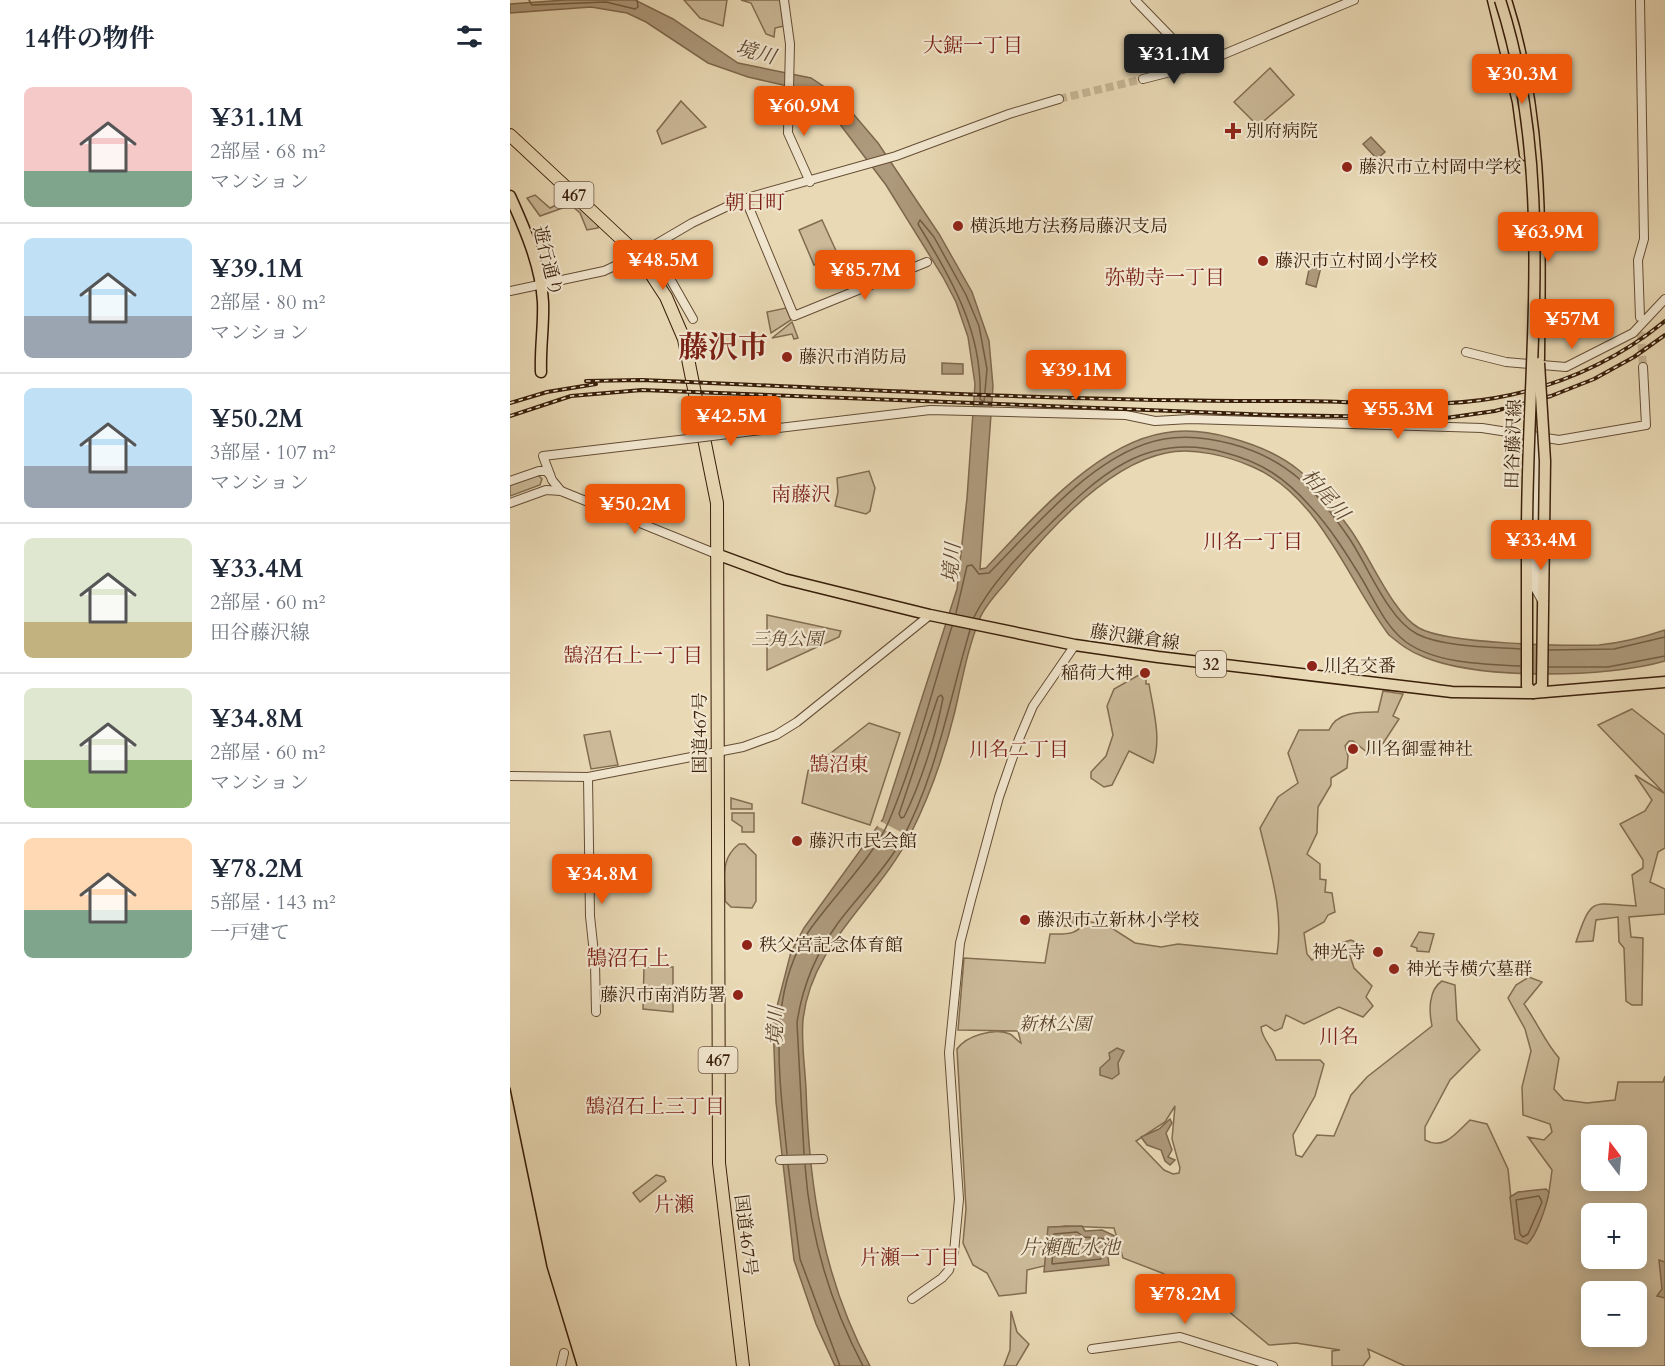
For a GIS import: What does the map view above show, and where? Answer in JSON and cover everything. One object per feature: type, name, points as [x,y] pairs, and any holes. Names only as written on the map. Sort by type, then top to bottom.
[{"type":"highway","name":"国道467号","points":[[510,135],[630,247],[634,257],[651,274],[666,297],[686,347],[717,503],[719,555],[719,1163],[743,1366]]},
{"type":"main road","points":[[1493,0],[1503,32],[1536,187]]},
{"type":"main road","name":"田谷藤沢線","points":[[1500,0],[1509,29],[1524,102],[1536,187],[1533,368],[1527,460],[1526,614],[1527,686],[1533,693],[1542,686],[1545,461],[1539,359],[1536,187],[1527,83],[1506,0]]},
{"type":"main road","points":[[1512,0],[1520,27],[1540,131],[1543,161],[1536,187]]},
{"type":"main road","name":"遊行通り","points":[[510,196],[525,231],[541,285],[543,303],[541,372]]},
{"type":"main road","name":"藤沢鎌倉線","points":[[719,555],[784,579],[930,615],[1075,645],[1452,692],[1533,693],[1665,682]]},
{"type":"main road","points":[[1526,614],[1543,617]]},
{"type":"street","points":[[784,0],[791,68],[788,133],[810,182]]},
{"type":"street","points":[[1135,0],[1198,65]]},
{"type":"street","points":[[1143,79],[1198,65],[1354,0]]},
{"type":"street","points":[[1640,0],[1644,239],[1638,260],[1640,317]]},
{"type":"street","points":[[510,291],[604,271],[634,257],[692,223],[745,198],[810,182],[932,145],[1009,114],[1059,99]]},
{"type":"street","points":[[745,198],[794,315],[927,262]]},
{"type":"street","points":[[648,249],[656,254],[693,320]]},
{"type":"street","points":[[1466,352],[1506,362],[1566,367],[1633,333],[1665,299]]},
{"type":"street","points":[[546,490],[550,485],[551,476],[543,456],[930,410],[1126,415],[1155,421],[1190,419],[1482,428],[1536,437],[1569,439],[1646,425],[1643,367]]},
{"type":"street","points":[[1526,614],[1535,588],[1536,437]]},
{"type":"street","points":[[510,481],[539,471],[546,471],[561,491]]},
{"type":"street","points":[[510,503],[546,490],[561,491],[719,555]]},
{"type":"street","points":[[1535,588],[1544,604]]},
{"type":"street","points":[[510,776],[588,777],[753,745],[785,730],[930,615]]},
{"type":"street","points":[[912,1299],[942,1278],[949,1270],[954,1252],[959,1199],[949,1053],[960,943],[999,797],[1018,739],[1033,706],[1075,645]]},
{"type":"street","points":[[588,777],[590,916],[595,963],[596,1012]]},
{"type":"street","points":[[780,1160],[823,1159]]},
{"type":"street","points":[[1092,1349],[1180,1337],[1273,1366]]},
{"type":"street","points":[[561,1366],[564,1353]]},
{"type":"green space","points":[[684,0],[727,0],[723,26],[700,18]]},
{"type":"green space","points":[[741,0],[780,0],[784,26],[775,28],[774,37],[766,34],[751,3]]},
{"type":"green space","points":[[1270,68],[1294,95],[1258,126],[1234,102]]},
{"type":"green space","points":[[681,101],[706,127],[662,144],[657,131]]},
{"type":"green space","points":[[535,195],[550,208],[570,198],[597,220],[598,228],[587,230],[580,213],[571,205],[540,216],[527,198]]},
{"type":"green space","points":[[822,220],[838,255],[814,265],[799,230]]},
{"type":"green space","points":[[786,308],[791,320],[771,333],[767,312]]},
{"type":"green space","points":[[792,322],[798,338],[794,339],[792,334],[772,338]]},
{"type":"green space","points":[[869,471],[875,488],[870,511],[866,514],[835,506],[838,492],[837,478]]},
{"type":"green space","points":[[538,475],[542,479],[540,485],[510,496],[510,484]]},
{"type":"green space","name":"三角公園","points":[[767,615],[841,631],[839,637],[767,670]]},
{"type":"green space","points":[[1146,671],[1146,684],[1149,684],[1157,734],[1153,763],[1129,751],[1112,785],[1104,787],[1091,778],[1091,772],[1106,756],[1113,735],[1107,706],[1114,689]]},
{"type":"green space","name":"新林公園","points":[[1383,691],[1403,694],[1393,716],[1399,719],[1378,751],[1368,753],[1353,741],[1349,741],[1345,746],[1348,756],[1347,768],[1331,778],[1331,785],[1318,807],[1317,833],[1307,854],[1320,864],[1320,879],[1326,880],[1325,892],[1332,893],[1335,912],[1328,915],[1324,922],[1304,933],[1307,954],[1312,960],[1341,943],[1351,940],[1358,943],[1348,949],[1354,968],[1372,986],[1366,997],[1373,1006],[1363,1017],[1339,1007],[1304,1024],[1286,1015],[1282,1028],[1275,1031],[1266,1025],[1261,1027],[1263,1036],[1276,1060],[1320,1060],[1324,1064],[1315,1096],[1293,1135],[1296,1155],[1302,1157],[1317,1135],[1334,1136],[1351,1095],[1367,1077],[1432,1026],[1431,1002],[1437,985],[1442,981],[1455,985],[1457,1020],[1480,1050],[1450,1080],[1425,1127],[1425,1140],[1432,1143],[1444,1142],[1470,1120],[1487,1124],[1508,1169],[1515,1238],[1539,1216],[1543,1209],[1552,1170],[1528,1137],[1544,1140],[1552,1132],[1550,1124],[1523,1115],[1522,1087],[1531,1051],[1525,1029],[1508,998],[1516,985],[1529,977],[1542,982],[1524,1004],[1559,1058],[1554,1089],[1564,1100],[1587,1103],[1615,1100],[1618,1082],[1663,1082],[1665,1076],[1665,1366],[1405,1366],[1368,1349],[1370,1357],[1363,1366],[1332,1366],[1332,1351],[1340,1350],[1296,1343],[1269,1345],[1216,1301],[1162,1273],[1123,1258],[1114,1228],[1065,1226],[1053,1228],[1048,1265],[1027,1270],[1026,1293],[999,1296],[987,1273],[973,1265],[963,1243],[966,1209],[957,1049],[967,1040],[989,1032],[1010,1034],[1021,1043],[1018,1031],[958,1030],[964,958],[1045,963],[1050,934],[1074,932],[1086,921],[1107,925],[1135,943],[1161,947],[1178,944],[1277,954],[1279,922],[1277,906],[1260,828],[1278,797],[1298,783],[1288,753],[1299,730],[1329,730],[1338,719],[1357,713],[1378,712]],"holes":[[[1175,1106],[1172,1139],[1180,1168],[1179,1173],[1173,1174],[1164,1170],[1136,1141],[1165,1122]]]},
{"type":"green space","points":[[1632,709],[1665,735],[1665,848],[1658,852],[1650,882],[1665,889],[1665,914],[1629,917],[1631,937],[1643,938],[1642,1005],[1632,1005],[1626,1001],[1624,948],[1619,942],[1618,917],[1596,920],[1593,941],[1576,942],[1590,909],[1602,904],[1636,906],[1632,875],[1643,868],[1643,860],[1620,824],[1645,811],[1652,800],[1635,775],[1664,793],[1598,725]]},
{"type":"green space","points":[[869,723],[900,733],[870,825],[802,803],[808,771]]},
{"type":"green space","points":[[610,731],[618,765],[591,769],[584,735]]},
{"type":"green space","points":[[731,798],[752,804],[752,809],[731,809]]},
{"type":"green space","points":[[732,813],[754,813],[754,832],[742,832],[742,827],[732,820]]},
{"type":"green space","points":[[739,844],[745,844],[756,855],[756,901],[752,908],[731,907],[725,901],[726,863]]},
{"type":"green space","points":[[1419,932],[1434,934],[1429,952],[1417,951],[1417,948],[1411,946]]},
{"type":"green space","points":[[644,967],[673,967],[673,1012],[643,1009]]},
{"type":"green space","points":[[656,1175],[664,1177],[666,1181],[640,1202],[633,1193]]},
{"type":"green space","points":[[1011,1311],[1017,1332],[1029,1344],[1016,1366],[1004,1366],[1010,1350]]},
{"type":"water","name":"境川","points":[[565,0],[635,0],[673,19],[738,63],[811,78],[838,96],[878,143],[939,234],[972,292],[989,341],[993,386],[980,569],[986,568],[1066,487],[1114,452],[1139,440],[1164,433],[1198,432],[1252,444],[1286,461],[1300,471],[1337,511],[1400,610],[1419,628],[1454,638],[1479,641],[1582,645],[1616,643],[1665,630],[1665,661],[1611,671],[1509,673],[1477,670],[1424,657],[1401,645],[1389,635],[1331,542],[1297,498],[1276,480],[1253,467],[1233,459],[1210,454],[1176,451],[1143,460],[1120,472],[1076,506],[1036,546],[982,614],[969,652],[947,742],[918,819],[898,857],[832,944],[809,993],[802,1037],[815,1197],[830,1266],[841,1300],[870,1366],[835,1366],[816,1324],[794,1260],[776,1102],[773,1022],[791,952],[804,928],[883,819],[957,589],[967,498],[975,384],[968,337],[956,302],[943,277],[886,185],[836,119],[809,96],[792,87],[748,77],[708,63],[646,22],[627,13],[591,7],[510,13],[510,4]]},
{"type":"water","points":[[1371,137],[1385,152],[1377,159],[1363,144]]},
{"type":"water","points":[[1310,265],[1321,267],[1316,287],[1306,284]]},
{"type":"water","points":[[942,363],[963,364],[963,374],[942,374]]},
{"type":"water","points":[[1056,914],[1076,917],[1074,927],[1054,925]]},
{"type":"water","points":[[1117,1048],[1124,1051],[1118,1063],[1119,1074],[1112,1079],[1100,1075],[1100,1068],[1110,1059],[1109,1053]]},
{"type":"water","points":[[1170,1119],[1172,1123],[1166,1133],[1172,1150],[1168,1157],[1175,1160],[1170,1165],[1165,1161],[1161,1150],[1147,1145],[1141,1137],[1159,1129]]},
{"type":"water","points":[[1546,1189],[1549,1192],[1548,1197],[1531,1240],[1527,1244],[1515,1239],[1510,1197],[1518,1192]]},
{"type":"water","name":"片瀬配水池","points":[[1082,1226],[1085,1231],[1102,1230],[1115,1236],[1116,1248],[1107,1250],[1109,1265],[1044,1272],[1048,1227]]},
{"type":"water","points":[[1659,1260],[1665,1262],[1665,1298],[1657,1296],[1662,1289]]},
{"type":"pier","points":[[880,821],[912,838],[910,843],[877,826]]},
{"type":"tunnel","points":[[1059,99],[1143,79]]},
{"type":"tunnel","points":[[1640,320],[1643,367]]},
{"type":"tram line","points":[[510,1088],[547,1267],[577,1366]]},
{"type":"railway","points":[[586,381],[642,380],[964,394],[1205,401],[1417,404],[1469,402],[1541,387],[1585,370],[1626,348],[1665,321]]},
{"type":"railway","points":[[510,416],[571,396],[642,390],[1275,415],[1446,418],[1495,411],[1551,396],[1594,379],[1634,357],[1665,335]]},
{"type":"railway","points":[[510,403],[547,392],[596,384]]},
{"type":"place","name":"別府病院","points":[[1233,131]]},
{"type":"place","name":"藤沢市立村岡中学校","points":[[1347,167]]},
{"type":"place","name":"横浜地方法務局藤沢支局","points":[[958,226]]},
{"type":"place","name":"藤沢市立村岡小学校","points":[[1263,261]]},
{"type":"place","name":"藤沢市消防局","points":[[787,357]]},
{"type":"place","name":"川名交番","points":[[1312,666]]},
{"type":"place","name":"稲荷大神","points":[[1145,673]]},
{"type":"place","name":"川名御霊神社","points":[[1353,749]]},
{"type":"place","name":"藤沢市民会館","points":[[797,841]]},
{"type":"place","name":"藤沢市立新林小学校","points":[[1025,920]]},
{"type":"place","name":"秩父宮記念体育館","points":[[747,945]]},
{"type":"place","name":"神光寺","points":[[1378,952]]},
{"type":"place","name":"神光寺横穴墓群","points":[[1394,969]]},
{"type":"place","name":"藤沢市南消防署","points":[[738,995]]},
{"type":"district","name":"大鋸一丁目","points":[[973,45]]},
{"type":"district","name":"朝日町","points":[[755,202]]},
{"type":"district","name":"弥勒寺一丁目","points":[[1165,277]]},
{"type":"district","name":"藤沢市","points":[[723,347]]},
{"type":"district","name":"南藤沢","points":[[801,494]]},
{"type":"district","name":"川名一丁目","points":[[1253,541]]},
{"type":"district","name":"鵠沼石上一丁目","points":[[633,655]]},
{"type":"district","name":"川名二丁目","points":[[1019,749]]},
{"type":"district","name":"鵠沼東","points":[[839,764]]},
{"type":"district","name":"鵠沼石上","points":[[628,958]]},
{"type":"district","name":"川名","points":[[1339,1036]]},
{"type":"district","name":"鵠沼石上三丁目","points":[[655,1106]]},
{"type":"district","name":"片瀬","points":[[674,1204]]},
{"type":"district","name":"片瀬一丁目","points":[[910,1257]]},
{"type":"water label","name":"柏尾川","points":[[1326,494]]}]
